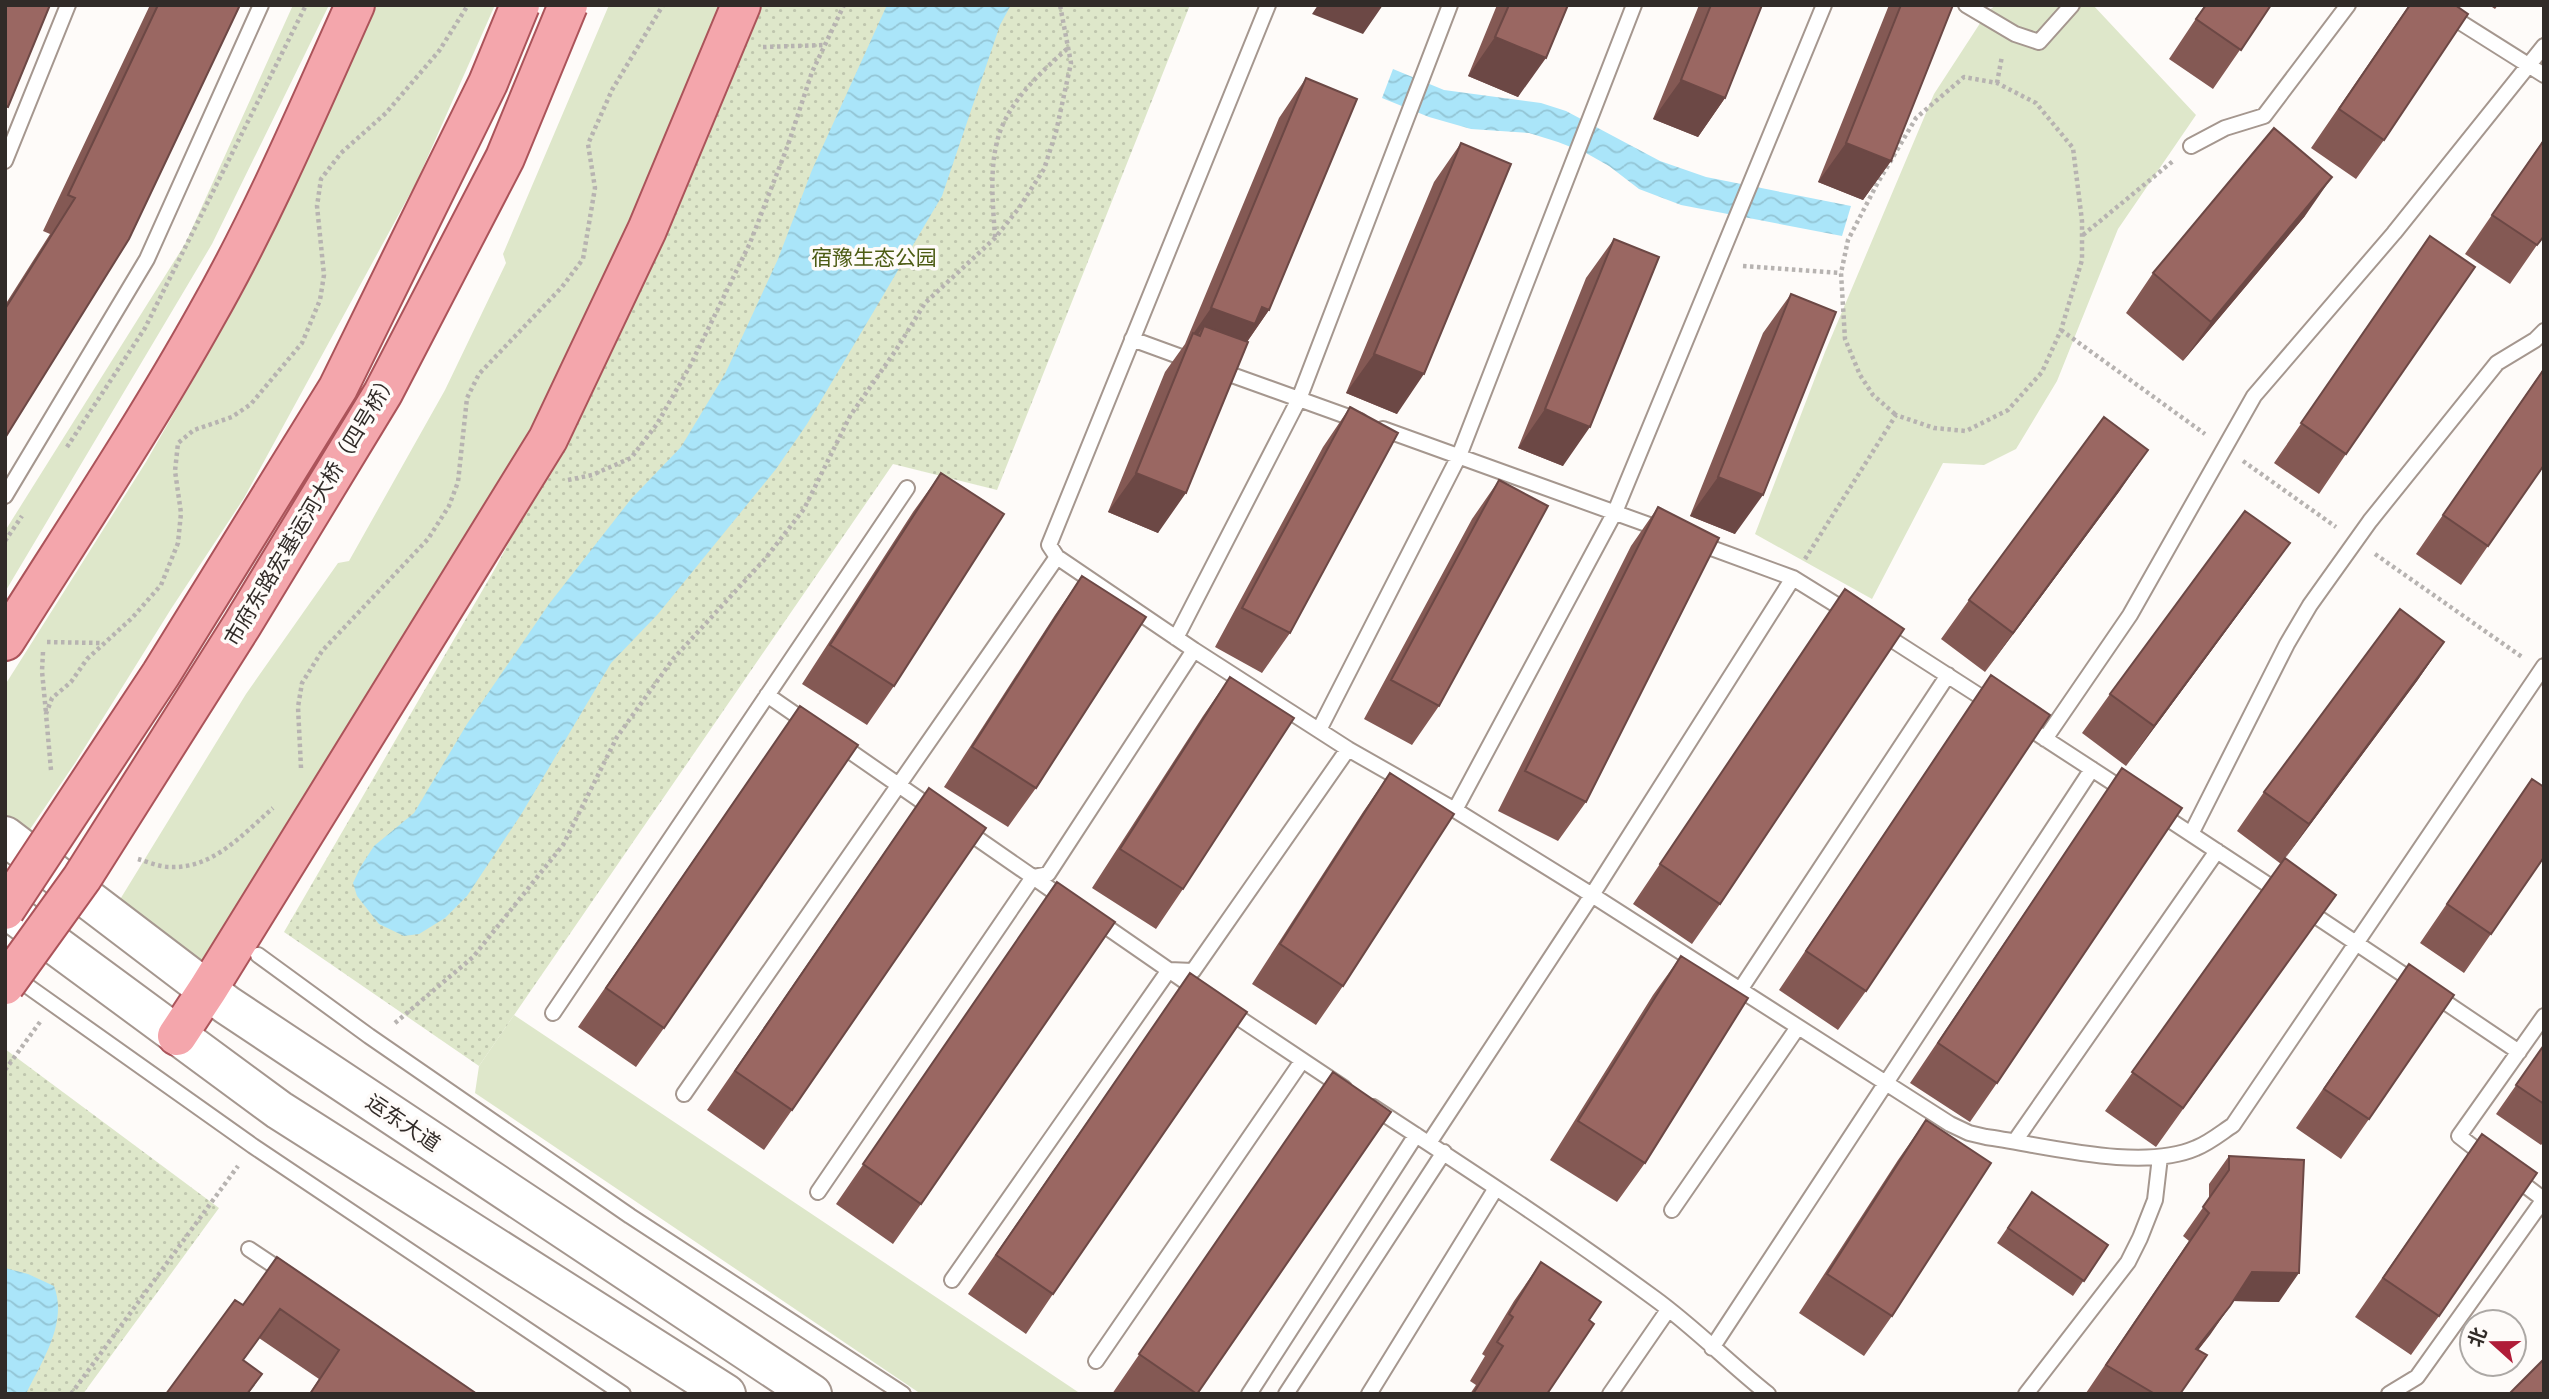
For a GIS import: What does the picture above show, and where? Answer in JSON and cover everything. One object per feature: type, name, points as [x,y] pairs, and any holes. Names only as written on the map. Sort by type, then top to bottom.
[{"type":"main road","points":[[5,641],[155,403],[207,315],[264,209],[355,5]]},
{"type":"main road","name":"市府东路宏基运河大桥（四号桥）","points":[[5,909],[161,674],[338,388],[488,83],[520,5]]},
{"type":"main road","name":"市府东路宏基运河大桥（四号桥）","points":[[5,985],[89,867],[242,625],[383,393],[505,158],[568,5]]},
{"type":"main road","points":[[177,1036],[548,439],[647,230],[741,5]]},
{"type":"main road","name":"运东大道","points":[[5,836],[227,1005],[812,1394]]},
{"type":"main road","points":[[5,909],[279,1110],[726,1394]]},
{"type":"lane","points":[[5,161],[68,5]]},
{"type":"lane","points":[[5,496],[147,259],[261,5]]},
{"type":"lane","points":[[1268,5],[1049,545],[1057,557],[1194,650],[1348,749],[1455,810],[1592,895],[1950,1124],[1969,1133],[2107,1156],[2160,1157],[2196,1148],[2233,1125],[2543,669]]},
{"type":"lane","points":[[1176,638],[1299,399],[1450,5]]},
{"type":"lane","points":[[1319,730],[1459,456],[1634,5]]},
{"type":"lane","points":[[1455,810],[1615,512],[1824,5]]},
{"type":"lane","points":[[1966,5],[2015,34],[2039,42],[2072,5]]},
{"type":"lane","points":[[2191,146],[2225,128],[2264,116],[2348,5]]},
{"type":"lane","points":[[2433,5],[2544,75]]},
{"type":"lane","points":[[2045,739],[2130,615],[2254,396],[2393,233],[2544,46]]},
{"type":"lane","points":[[2191,834],[2287,644],[2310,606],[2356,541],[2497,363],[2535,340],[2544,331]]},
{"type":"lane","points":[[1132,339],[1794,578],[2142,801],[2519,1052]]},
{"type":"lane","points":[[553,1013],[907,488]]},
{"type":"lane","points":[[684,1094],[1057,557]]},
{"type":"lane","points":[[1429,1143],[1592,895],[1794,578]]},
{"type":"lane","points":[[818,1192],[1033,877],[1048,874],[1194,650]]},
{"type":"lane","points":[[1740,990],[1948,675]]},
{"type":"lane","points":[[767,695],[1302,1061],[1496,1188],[1668,1310],[1768,1394]]},
{"type":"lane","points":[[1169,970],[1193,971],[1348,749]]},
{"type":"lane","points":[[1712,1348],[2092,769]]},
{"type":"lane","points":[[2015,1141],[2217,851]]},
{"type":"lane","points":[[258,955],[369,1036],[630,1216],[903,1394]]},
{"type":"lane","points":[[5,970],[253,1146],[622,1394]]},
{"type":"lane","points":[[953,1280],[1169,970]]},
{"type":"lane","points":[[2389,1394],[2417,1377],[2544,1199],[2459,1136],[2544,1016]]},
{"type":"lane","points":[[1672,1210],[1798,1027]]},
{"type":"lane","points":[[1096,1361],[1302,1061]]},
{"type":"lane","points":[[1250,1394],[1416,1135]]},
{"type":"lane","points":[[1286,1394],[1444,1152]]},
{"type":"lane","points":[[2026,1394],[2128,1262],[2155,1200],[2160,1157]]},
{"type":"lane","points":[[1369,1394],[1496,1188]]},
{"type":"lane","points":[[249,1249],[305,1287]]},
{"type":"lane","points":[[1610,1394],[1668,1310]]},
{"type":"path","points":[[567,480],[593,475],[631,458],[657,424],[690,366],[751,243],[812,72],[844,5]]},
{"type":"path","points":[[396,1023],[473,957],[563,845],[617,737],[673,659],[765,559],[804,509],[850,416],[925,303],[995,238],[1019,208],[1044,169],[1056,132],[1071,63],[1060,5]]},
{"type":"path","points":[[755,48],[825,45]]},
{"type":"path","points":[[995,238],[992,186],[998,138],[1015,103],[1045,68],[1068,48]]},
{"type":"path","points":[[1964,77],[1997,83],[2036,103],[2073,148],[2082,236],[2082,260],[2061,330],[2042,372],[2008,410],[1966,431],[1934,428],[1896,415],[1873,396],[1845,339],[1841,273],[1848,240],[1916,118],[1964,77]]},
{"type":"path","points":[[2082,236],[2191,146]]},
{"type":"path","points":[[1717,264],[1841,273]]},
{"type":"path","points":[[2061,330],[2356,541],[2543,669]]},
{"type":"path","points":[[1794,578],[1896,415]]},
{"type":"path","points":[[44,642],[102,643]]},
{"type":"path","points":[[5,1070],[53,1004]]},
{"type":"path","points":[[71,1394],[253,1146]]},
{"type":"green space","points":[[293,5],[329,5],[212,244],[5,592],[5,531],[185,244]]},
{"type":"green space","points":[[372,5],[495,5],[417,181],[244,498],[75,763],[20,844],[5,841],[5,685],[146,462],[241,296],[289,199]]},
{"type":"green space","points":[[609,5],[723,5],[641,193],[608,281],[485,514],[214,944],[195,968],[116,906],[246,694],[338,563],[349,561],[445,390],[506,263],[503,254]]},
{"type":"green space","name":"宿豫生态公园","points":[[763,5],[1190,5],[997,490],[893,464],[479,1066],[284,932],[496,567],[599,371],[700,156]]},
{"type":"green space","points":[[1996,5],[2093,5],[2196,115],[2118,229],[2057,381],[2016,449],[1984,465],[1943,463],[1872,599],[1755,534],[1825,352],[1934,94],[1988,11]]},
{"type":"green space","points":[[514,1015],[1081,1394],[921,1394],[475,1093],[479,1066]]},
{"type":"green space","points":[[5,1049],[219,1208],[83,1394],[5,1394]]},
{"type":"water","points":[[887,5],[1011,5],[1000,25],[942,196],[807,424],[776,469],[658,614],[611,663],[522,813],[467,896],[445,918],[419,934],[404,936],[379,924],[357,896],[353,883],[361,866],[374,846],[414,813],[467,724],[549,604],[631,499],[681,447],[725,374],[778,259],[812,170]]},
{"type":"water","points":[[1393,69],[1444,90],[1541,103],[1566,111],[1660,161],[1706,177],[1851,206],[1842,236],[1681,205],[1639,189],[1609,166],[1558,142],[1529,133],[1471,129],[1429,117],[1382,98]]},
{"type":"water","points":[[5,1268],[28,1274],[54,1286],[57,1300],[56,1328],[26,1394],[5,1394]]},
{"type":"building","points":[[5,5],[50,5],[8,107],[5,106]]},
{"type":"building","points":[[158,5],[240,5],[129,239],[5,438],[5,309],[75,198],[68,195]]},
{"type":"building","points":[[1509,5],[1568,5],[1546,58],[1495,37]]},
{"type":"building","points":[[1711,5],[1762,5],[1725,98],[1681,80]]},
{"type":"building","points":[[1901,5],[1953,5],[1891,161],[1846,143]]},
{"type":"building","points":[[2206,5],[2271,5],[2241,50],[2196,19]]},
{"type":"building","points":[[2410,5],[2455,5],[2468,14],[2384,140],[2339,109]]},
{"type":"building","points":[[1306,78],[1357,99],[1269,310],[1262,307],[1255,324],[1211,308]]},
{"type":"building","points":[[2274,128],[2332,177],[2211,322],[2153,273]]},
{"type":"building","points":[[2544,140],[2544,236],[2537,245],[2492,215]]},
{"type":"building","points":[[1461,143],[1511,164],[1424,374],[1374,354]]},
{"type":"building","points":[[2430,236],[2475,267],[2346,454],[2301,423]]},
{"type":"building","points":[[1614,239],[1659,257],[1590,427],[1545,409]]},
{"type":"building","points":[[1791,294],[1836,312],[1763,495],[1718,477]]},
{"type":"building","points":[[1204,326],[1248,342],[1186,493],[1136,473],[1193,333],[1200,336]]},
{"type":"building","points":[[2544,369],[2544,465],[2488,546],[2443,515]]},
{"type":"building","points":[[1350,407],[1398,433],[1290,633],[1242,608]]},
{"type":"building","points":[[2104,417],[2148,450],[2013,633],[1969,600]]},
{"type":"building","points":[[941,473],[1004,514],[894,686],[830,645]]},
{"type":"building","points":[[1499,480],[1548,506],[1439,706],[1391,680]]},
{"type":"building","points":[[1658,507],[1719,538],[1586,802],[1525,771]]},
{"type":"building","points":[[2245,511],[2290,543],[2154,726],[2110,694]]},
{"type":"building","points":[[1082,576],[1146,617],[1036,788],[972,747]]},
{"type":"building","points":[[1845,589],[1904,629],[1720,904],[1660,864]]},
{"type":"building","points":[[2400,609],[2444,642],[2309,824],[2264,792]]},
{"type":"building","points":[[1991,675],[2050,715],[1866,991],[1806,951]]},
{"type":"building","points":[[1230,677],[1294,718],[1183,889],[1120,849]]},
{"type":"building","points":[[800,706],[858,745],[664,1028],[606,988]]},
{"type":"building","points":[[2122,768],[2182,808],[1997,1083],[1938,1043]]},
{"type":"building","points":[[1390,773],[1454,814],[1343,986],[1280,944]]},
{"type":"building","points":[[2532,779],[2544,787],[2544,857],[2491,934],[2447,904]]},
{"type":"building","points":[[929,788],[986,828],[792,1110],[735,1071]]},
{"type":"building","points":[[2285,858],[2336,895],[2183,1108],[2132,1072]]},
{"type":"building","points":[[1057,882],[1115,922],[921,1204],[863,1164]]},
{"type":"building","points":[[1681,956],[1748,998],[1645,1163],[1578,1121]]},
{"type":"building","points":[[2409,964],[2454,995],[2369,1119],[2324,1089]]},
{"type":"building","points":[[1190,973],[1247,1012],[1053,1294],[996,1255]]},
{"type":"building","points":[[2544,1045],[2544,1104],[2516,1085]]},
{"type":"building","points":[[1333,1072],[1391,1112],[1197,1394],[1139,1354]]},
{"type":"building","points":[[1926,1120],[1991,1163],[1892,1316],[1827,1274]]},
{"type":"building","points":[[2482,1134],[2537,1173],[2439,1316],[2383,1278]]},
{"type":"building","points":[[2229,1156],[2304,1160],[2299,1273],[2252,1272],[2230,1306],[2196,1349],[2207,1355],[2180,1394],[2155,1394],[2106,1365],[2209,1213],[2203,1207],[2229,1170]]},
{"type":"building","points":[[2032,1192],[2108,1245],[2084,1281],[2008,1228]]},
{"type":"building","points":[[277,1257],[477,1394],[310,1394],[339,1350],[280,1309],[243,1360],[262,1374],[247,1394],[166,1394],[235,1300],[243,1305]]},
{"type":"building","points":[[1541,1262],[1601,1302],[1589,1320],[1594,1324],[1547,1394],[1473,1394],[1503,1346],[1497,1342],[1513,1317],[1509,1314]]},
{"type":"building","points":[[2544,1359],[2544,1394],[2509,1394],[2528,1378]]}]
